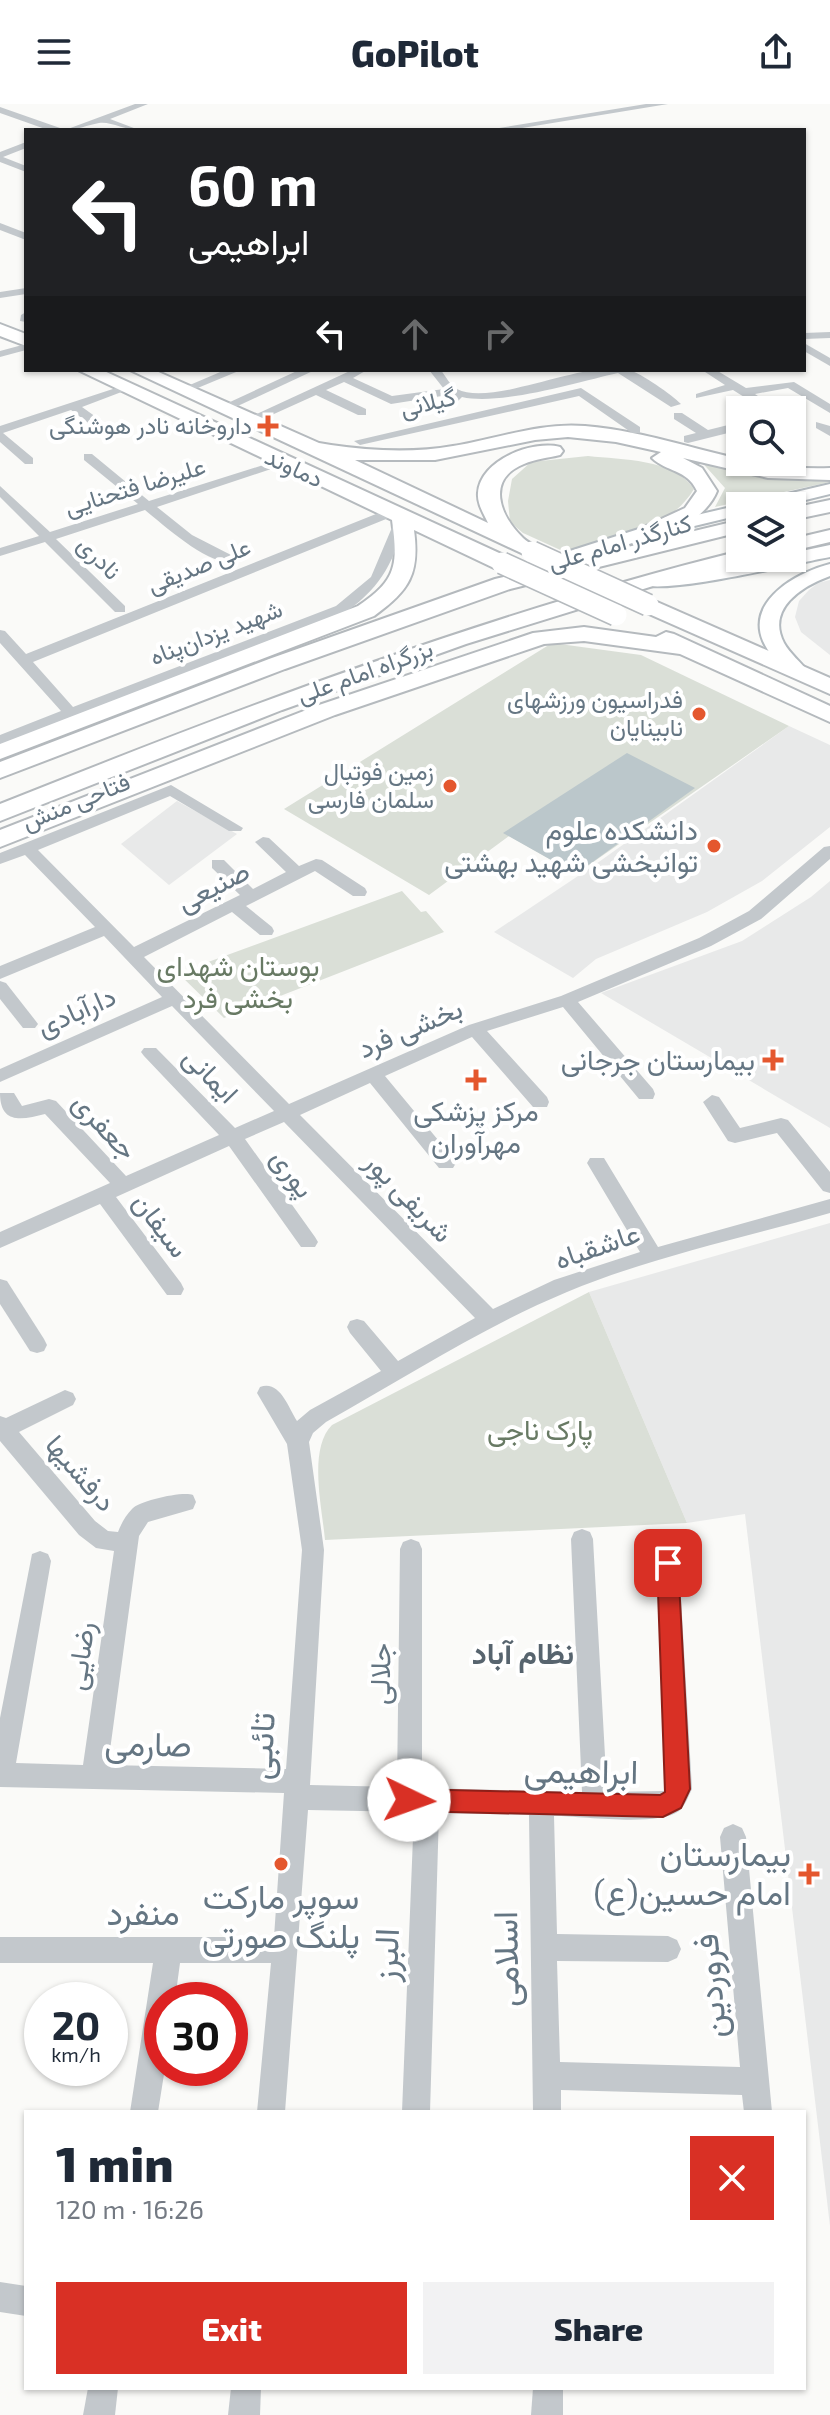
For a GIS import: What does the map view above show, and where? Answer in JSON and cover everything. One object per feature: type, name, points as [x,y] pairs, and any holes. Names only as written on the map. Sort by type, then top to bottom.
[{"type":"main road","points":[[0,308],[24,318]]},
{"type":"main road","points":[[0,329],[24,343]]},
{"type":"main road","name":"دماوند","points":[[91,372],[397,515],[502,573],[616,615],[686,648]]},
{"type":"main road","name":"دماوند","points":[[144,372],[314,448],[527,550],[647,593]]},
{"type":"main road","points":[[314,448],[394,458],[453,452],[546,432],[581,431],[639,438],[779,475],[830,474]]},
{"type":"main road","points":[[527,550],[492,517],[486,500],[490,482],[501,468],[518,458],[538,452],[620,449],[686,465],[704,481],[707,491],[702,505],[651,531]]},
{"type":"main road","points":[[806,495],[830,489]]},
{"type":"main road","points":[[806,511],[830,506]]},
{"type":"main road","name":"کنارگذر امام علی","points":[[502,573],[726,513]]},
{"type":"main road","points":[[0,752],[366,611],[381,602],[406,571],[408,556],[397,515]]},
{"type":"main road","name":"بزرگراه امام علی","points":[[0,771],[502,573],[726,529]]},
{"type":"main road","points":[[806,542],[830,536]]},
{"type":"main road","points":[[647,593],[709,576],[830,551]]},
{"type":"main road","name":"بزرگراه امام علی","points":[[0,813],[413,654],[647,593],[726,562]]},
{"type":"main road","points":[[798,672],[772,640],[770,630],[774,606],[802,579],[830,570]]},
{"type":"main road","points":[[647,593],[830,687]]},
{"type":"main road","points":[[0,839],[327,710],[541,638],[584,634],[686,648],[830,715]]},
{"type":"street","points":[[116,104],[130,109]]},
{"type":"street","points":[[76,128],[144,104]]},
{"type":"street","points":[[505,128],[664,104]]},
{"type":"street","points":[[0,110],[51,128]]},
{"type":"street","points":[[101,119],[128,128]]},
{"type":"street","points":[[0,157],[24,146]]},
{"type":"street","points":[[0,157],[24,168]]},
{"type":"street","points":[[0,226],[24,236]]},
{"type":"street","points":[[0,295],[24,291]]},
{"type":"street","points":[[806,336],[830,335]]},
{"type":"street","points":[[0,354],[24,345]]},
{"type":"street","points":[[806,347],[830,363]]},
{"type":"street","points":[[184,390],[230,372]]},
{"type":"street","points":[[223,408],[304,372]]},
{"type":"street","points":[[250,420],[357,372]]},
{"type":"street","points":[[437,372],[471,416]]},
{"type":"street","points":[[344,378],[391,400],[451,391],[473,396],[511,392],[610,372]]},
{"type":"street","points":[[623,372],[707,435]]},
{"type":"street","points":[[711,372],[750,396]]},
{"type":"street","points":[[700,396],[790,384],[830,409]]},
{"type":"street","points":[[29,461],[0,433],[126,388]]},
{"type":"street","points":[[316,390],[362,412]]},
{"type":"street","points":[[511,392],[510,397],[516,402],[527,404]]},
{"type":"street","name":"گیلانی","points":[[360,441],[581,392],[636,430]]},
{"type":"street","points":[[73,406],[99,425]]},
{"type":"street","points":[[722,415],[726,418]]},
{"type":"street","points":[[688,439],[726,430]]},
{"type":"street","points":[[88,457],[187,538],[228,559]]},
{"type":"street","name":"علیرضا فتحنایی","points":[[0,552],[283,463]]},
{"type":"street","name":"نادری","points":[[0,490],[120,609]]},
{"type":"street","name":"علی صدیقی","points":[[24,660],[397,515]]},
{"type":"street","name":"شهید یزدان‌پناه","points":[[0,740],[341,609],[367,592],[383,573],[397,515]]},
{"type":"street","points":[[0,634],[70,712]]},
{"type":"street","name":"فتاحی منش","points":[[0,859],[171,790],[235,828]]},
{"type":"street","points":[[263,842],[297,873]]},
{"type":"street","name":"شریفی پور","points":[[27,848],[490,1320]]},
{"type":"street","name":"بخشی فرد","points":[[0,1240],[475,1029],[567,1000],[660,962],[746,921],[830,851]]},
{"type":"street","points":[[218,864],[251,896]]},
{"type":"street","name":"صنیعی","points":[[133,955],[316,864],[359,892]]},
{"type":"street","points":[[234,905],[266,931]]},
{"type":"street","points":[[0,973],[106,929]]},
{"type":"street","points":[[0,987],[29,1024]]},
{"type":"street","name":"دارآبادی","points":[[0,1076],[175,998]]},
{"type":"street","points":[[567,1000],[646,1094]]},
{"type":"street","points":[[475,1029],[540,1102]]},
{"type":"street","name":"ایمانی","points":[[150,1052],[232,1136]]},
{"type":"street","points":[[373,1074],[446,1163]]},
{"type":"street","name":"جعفری","points":[[7,1098],[18,1114],[49,1106],[123,1185]]},
{"type":"street","points":[[712,1102],[735,1136],[781,1125],[830,1186]]},
{"type":"street","name":"پوری","points":[[232,1136],[308,1242]]},
{"type":"street","points":[[597,1163],[653,1256]]},
{"type":"street","name":"سیفان","points":[[103,1194],[174,1289]]},
{"type":"street","name":"عاشقباه","points":[[298,1442],[311,1420],[490,1320],[561,1286],[653,1256],[830,1206]]},
{"type":"street","points":[[0,1287],[37,1345]]},
{"type":"street","points":[[357,1327],[395,1373]]},
{"type":"street","name":"تائبی","points":[[268,1393],[298,1442],[313,1550],[286,1950],[271,2110]]},
{"type":"street","points":[[1,1429],[65,1399]]},
{"type":"street","name":"درفشیها","points":[[1,1429],[87,1528],[104,1541],[126,1542]]},
{"type":"street","points":[[126,1542],[141,1514],[185,1502]]},
{"type":"street","points":[[582,1539],[595,1806]]},
{"type":"street","name":"رضایی","points":[[94,1778],[126,1542]]},
{"type":"street","name":"جلالی","points":[[411,1549],[418,1800]]},
{"type":"street","points":[[1,1775],[40,1561]]},
{"type":"street","name":"ابراهیمی","points":[[296,1789],[418,1800],[541,1805],[663,1806],[673,1800],[679,1789],[668,1563]]},
{"type":"street","name":"صارمی","points":[[1,1775],[296,1789]]},
{"type":"street","name":"البرز","points":[[416,2110],[418,1800]]},
{"type":"street","name":"اسلامی","points":[[541,1805],[547,2110]]},
{"type":"street","name":"فروردین","points":[[733,1837],[758,2110]]},
{"type":"street","points":[[544,1947],[668,1949]]},
{"type":"street","points":[[144,2110],[169,1948]]},
{"type":"street","name":"منفرد","points":[[0,1950],[286,1950]]},
{"type":"street","name":"فروردین","points":[[546,2076],[756,2081]]},
{"type":"street","points":[[0,2297],[24,2301]]},
{"type":"street","points":[[99,2415],[103,2390]]},
{"type":"street","points":[[244,2415],[246,2390]]},
{"type":"street","points":[[547,2415],[548,2390]]},
{"type":"shaded area","points":[[830,580],[830,655],[801,632],[795,617],[799,601],[809,590],[818,583]]},
{"type":"shaded area","name":"دانشکده علوم توانبخشی شهید بهشتی","points":[[789,726],[830,745],[830,827],[762,881],[707,912],[596,959],[573,978],[494,932],[596,864]]},
{"type":"shaded area","points":[[627,753],[695,788],[576,874],[503,833]]},
{"type":"shaded area","points":[[177,801],[237,834],[169,885],[121,844]]},
{"type":"shaded area","name":"بیمارستان جرجانی","points":[[830,881],[830,1128],[601,993],[742,941],[811,897]]},
{"type":"shaded area","name":"بیمارستان امام حسین(ع)","points":[[830,1223],[830,2226],[745,1514],[687,1523],[589,1292]]},
{"type":"green space","points":[[588,456],[660,466],[685,479],[694,489],[683,504],[654,524],[620,538],[567,553],[523,533],[510,522],[508,501],[512,479],[531,462]]},
{"type":"green space","points":[[698,458],[726,467],[726,476],[830,482],[784,492],[726,492],[726,505],[715,507],[725,488]]},
{"type":"green space","points":[[552,643],[641,655],[789,726],[576,874],[509,836],[429,895],[284,809]]},
{"type":"green space","name":"بوستان شهدای بخشی فرد","points":[[402,891],[421,912],[426,911],[444,932],[224,1018],[178,973]]},
{"type":"green space","name":"پارک ناجی","points":[[589,1292],[687,1523],[325,1540],[318,1463],[320,1448],[332,1425]]},
{"type":"place","name":"داروخانه نادر هوشنگی","points":[[268,426]]},
{"type":"place","name":"فدراسیون ورزشهای نابینایان","points":[[699,714]]},
{"type":"place","name":"زمین فوتبال سلمان فارسی","points":[[450,786]]},
{"type":"place","name":"دانشکده علوم توانبخشی شهید بهشتی","points":[[714,846]]},
{"type":"place","name":"بیمارستان جرجانی","points":[[773,1060]]},
{"type":"place","name":"مرکز پزشکی مهرآوران","points":[[476,1080]]},
{"type":"place","name":"سوپر مارکت پلنگ صورتی","points":[[281,1864]]},
{"type":"place","name":"بیمارستان امام حسین(ع)","points":[[809,1874]]},
{"type":"district","name":"نظام آباد","points":[[523,1654]]},
{"type":"route","points":[[409,1800],[663,1806],[673,1800],[679,1789],[668,1563]]}]
